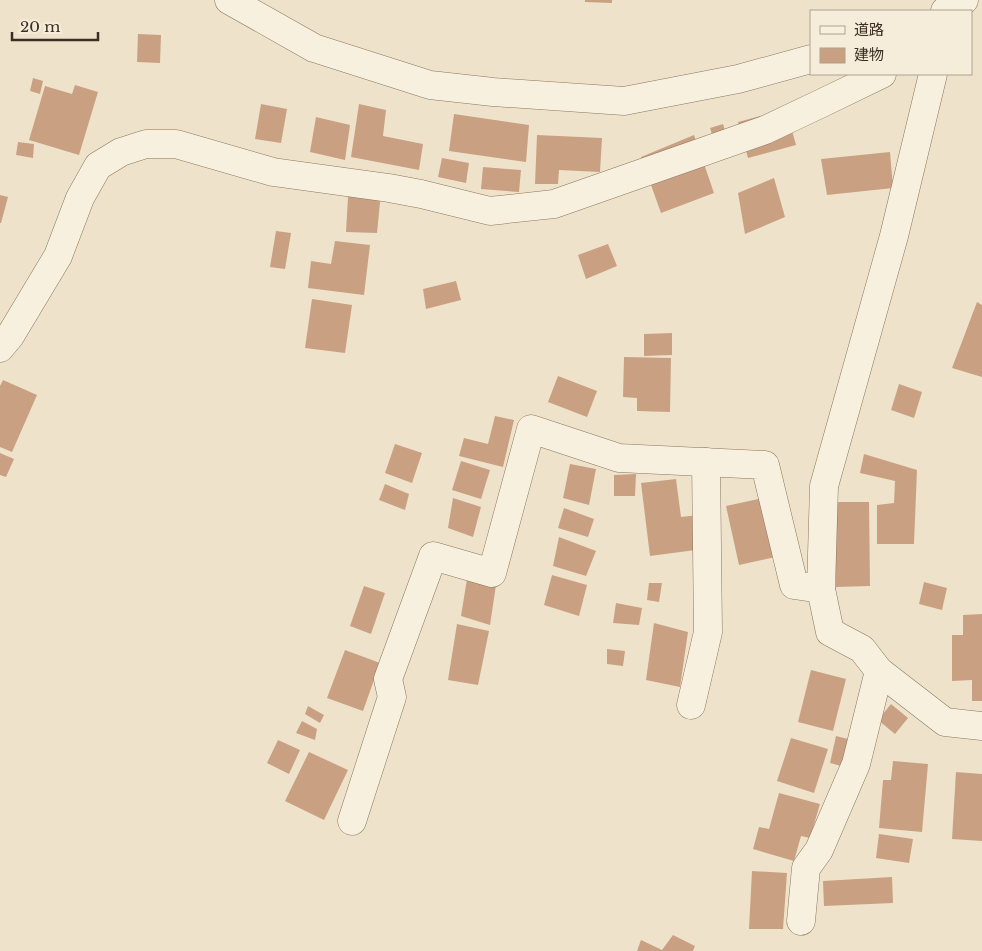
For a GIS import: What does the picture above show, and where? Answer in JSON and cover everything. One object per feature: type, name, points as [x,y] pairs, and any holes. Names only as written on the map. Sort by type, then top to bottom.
[{"type":"street","points":[[229,0],[314,48],[430,85],[484,91],[624,101],[738,79],[810,59]]},
{"type":"street","points":[[0,348],[10,336],[58,256],[80,198],[98,166],[121,152],[146,144],[176,144],[273,172],[389,188],[490,211],[554,204],[765,130],[880,75]]},
{"type":"street","points":[[933,75],[894,236],[824,486],[821,590],[830,632],[862,650],[879,671],[946,722],[982,726]]},
{"type":"street","points":[[352,821],[392,696],[388,679],[433,556],[492,573],[531,429],[619,458],[765,465],[794,585],[821,590]]},
{"type":"street","points":[[691,704],[708,632],[706,462]]},
{"type":"street","points":[[801,921],[806,868],[819,850],[856,764],[879,671]]},
{"type":"building","points":[[585,0],[612,0],[612,3],[585,2]]},
{"type":"building","points":[[138,34],[161,35],[160,63],[137,62]]},
{"type":"building","points":[[33,78],[43,81],[40,94],[30,91]]},
{"type":"building","points":[[75,85],[98,92],[79,155],[29,140],[45,86],[72,94]]},
{"type":"building","points":[[261,104],[287,109],[281,143],[255,139]]},
{"type":"building","points":[[359,104],[386,110],[383,136],[423,144],[419,170],[351,157]]},
{"type":"building","points":[[786,109],[796,145],[748,158],[738,122]]},
{"type":"building","points":[[454,114],[529,125],[526,162],[449,151]]},
{"type":"building","points":[[316,117],[350,125],[345,160],[310,152]]},
{"type":"building","points":[[723,124],[730,147],[717,150],[710,128]]},
{"type":"building","points":[[537,135],[602,138],[600,172],[559,170],[558,184],[535,184]]},
{"type":"building","points":[[694,135],[714,193],[661,213],[641,157]]},
{"type":"building","points":[[18,142],[34,144],[33,158],[16,155]]},
{"type":"building","points":[[890,152],[893,188],[827,195],[821,159]]},
{"type":"building","points":[[442,158],[469,163],[466,183],[438,177]]},
{"type":"building","points":[[483,167],[521,170],[519,192],[481,189]]},
{"type":"building","points":[[774,178],[785,217],[745,234],[738,193]]},
{"type":"building","points":[[349,180],[382,182],[377,233],[346,232]]},
{"type":"building","points":[[0,195],[8,197],[1,223],[0,223]]},
{"type":"building","points":[[276,231],[291,233],[285,269],[270,267]]},
{"type":"building","points":[[335,241],[370,245],[364,295],[308,288],[311,261],[331,264]]},
{"type":"building","points":[[608,244],[617,266],[586,279],[578,255]]},
{"type":"building","points":[[456,281],[461,300],[426,309],[423,289]]},
{"type":"building","points":[[312,299],[352,305],[345,353],[305,348]]},
{"type":"building","points":[[977,302],[982,305],[982,377],[952,368]]},
{"type":"building","points":[[672,333],[672,355],[644,356],[644,334]]},
{"type":"building","points":[[624,357],[671,358],[670,412],[637,411],[637,398],[623,397]]},
{"type":"building","points":[[558,376],[597,391],[587,417],[548,402]]},
{"type":"building","points":[[3,380],[37,395],[12,452],[0,447],[0,386]]},
{"type":"building","points":[[899,384],[922,392],[914,418],[891,410]]},
{"type":"building","points":[[495,416],[514,420],[503,467],[459,456],[464,438],[488,444]]},
{"type":"building","points":[[395,444],[422,453],[412,483],[385,473]]},
{"type":"building","points":[[0,453],[14,459],[6,477],[0,475]]},
{"type":"building","points":[[864,454],[917,470],[914,544],[877,544],[877,505],[894,503],[895,481],[860,473]]},
{"type":"building","points":[[461,461],[490,470],[481,499],[452,490]]},
{"type":"building","points":[[570,464],[596,469],[589,505],[563,498]]},
{"type":"building","points":[[636,474],[635,496],[614,496],[614,475]]},
{"type":"building","points":[[676,479],[681,517],[699,515],[703,549],[650,556],[641,483]]},
{"type":"building","points":[[385,484],[409,494],[405,510],[379,500]]},
{"type":"building","points":[[453,498],[481,507],[473,537],[448,528]]},
{"type":"building","points":[[763,498],[775,557],[739,565],[726,506]]},
{"type":"building","points":[[835,502],[869,502],[870,586],[836,587]]},
{"type":"building","points":[[564,508],[594,519],[588,537],[558,528]]},
{"type":"building","points":[[559,537],[596,551],[586,576],[553,566]]},
{"type":"building","points":[[552,575],[587,585],[579,616],[544,605]]},
{"type":"building","points":[[467,579],[496,585],[490,625],[461,616]]},
{"type":"building","points":[[924,582],[947,588],[942,610],[919,604]]},
{"type":"building","points":[[649,583],[662,583],[659,602],[647,600]]},
{"type":"building","points":[[364,586],[385,593],[371,634],[350,626]]},
{"type":"building","points":[[616,603],[642,608],[639,625],[613,623]]},
{"type":"building","points":[[982,614],[982,701],[972,701],[972,680],[952,681],[952,635],[963,635],[963,615]]},
{"type":"building","points":[[654,623],[688,632],[680,687],[646,680]]},
{"type":"building","points":[[457,624],[489,631],[478,685],[448,680]]},
{"type":"building","points":[[607,649],[625,651],[623,666],[607,664]]},
{"type":"building","points":[[345,650],[380,663],[363,711],[327,698]]},
{"type":"building","points":[[811,670],[846,679],[833,731],[798,722]]},
{"type":"building","points":[[891,704],[908,718],[895,734],[878,720]]},
{"type":"building","points":[[308,706],[324,715],[320,723],[305,714]]},
{"type":"building","points":[[302,721],[317,729],[315,740],[296,733]]},
{"type":"building","points":[[836,736],[852,740],[845,767],[830,763]]},
{"type":"building","points":[[791,738],[828,749],[814,793],[777,781]]},
{"type":"building","points":[[278,740],[300,750],[289,774],[267,763]]},
{"type":"building","points":[[309,752],[348,770],[324,820],[285,801]]},
{"type":"building","points":[[893,761],[928,764],[922,832],[879,828],[883,780],[891,780]]},
{"type":"building","points":[[956,772],[982,774],[982,841],[952,839]]},
{"type":"building","points":[[779,793],[820,804],[810,838],[801,836],[794,861],[753,849],[759,827],[769,829]]},
{"type":"building","points":[[879,834],[913,839],[909,863],[876,858]]},
{"type":"building","points":[[752,871],[787,873],[783,929],[749,929]]},
{"type":"building","points":[[892,877],[893,903],[824,906],[823,881]]},
{"type":"building","points":[[673,935],[695,946],[693,951],[637,951],[641,940],[662,950]]}]
